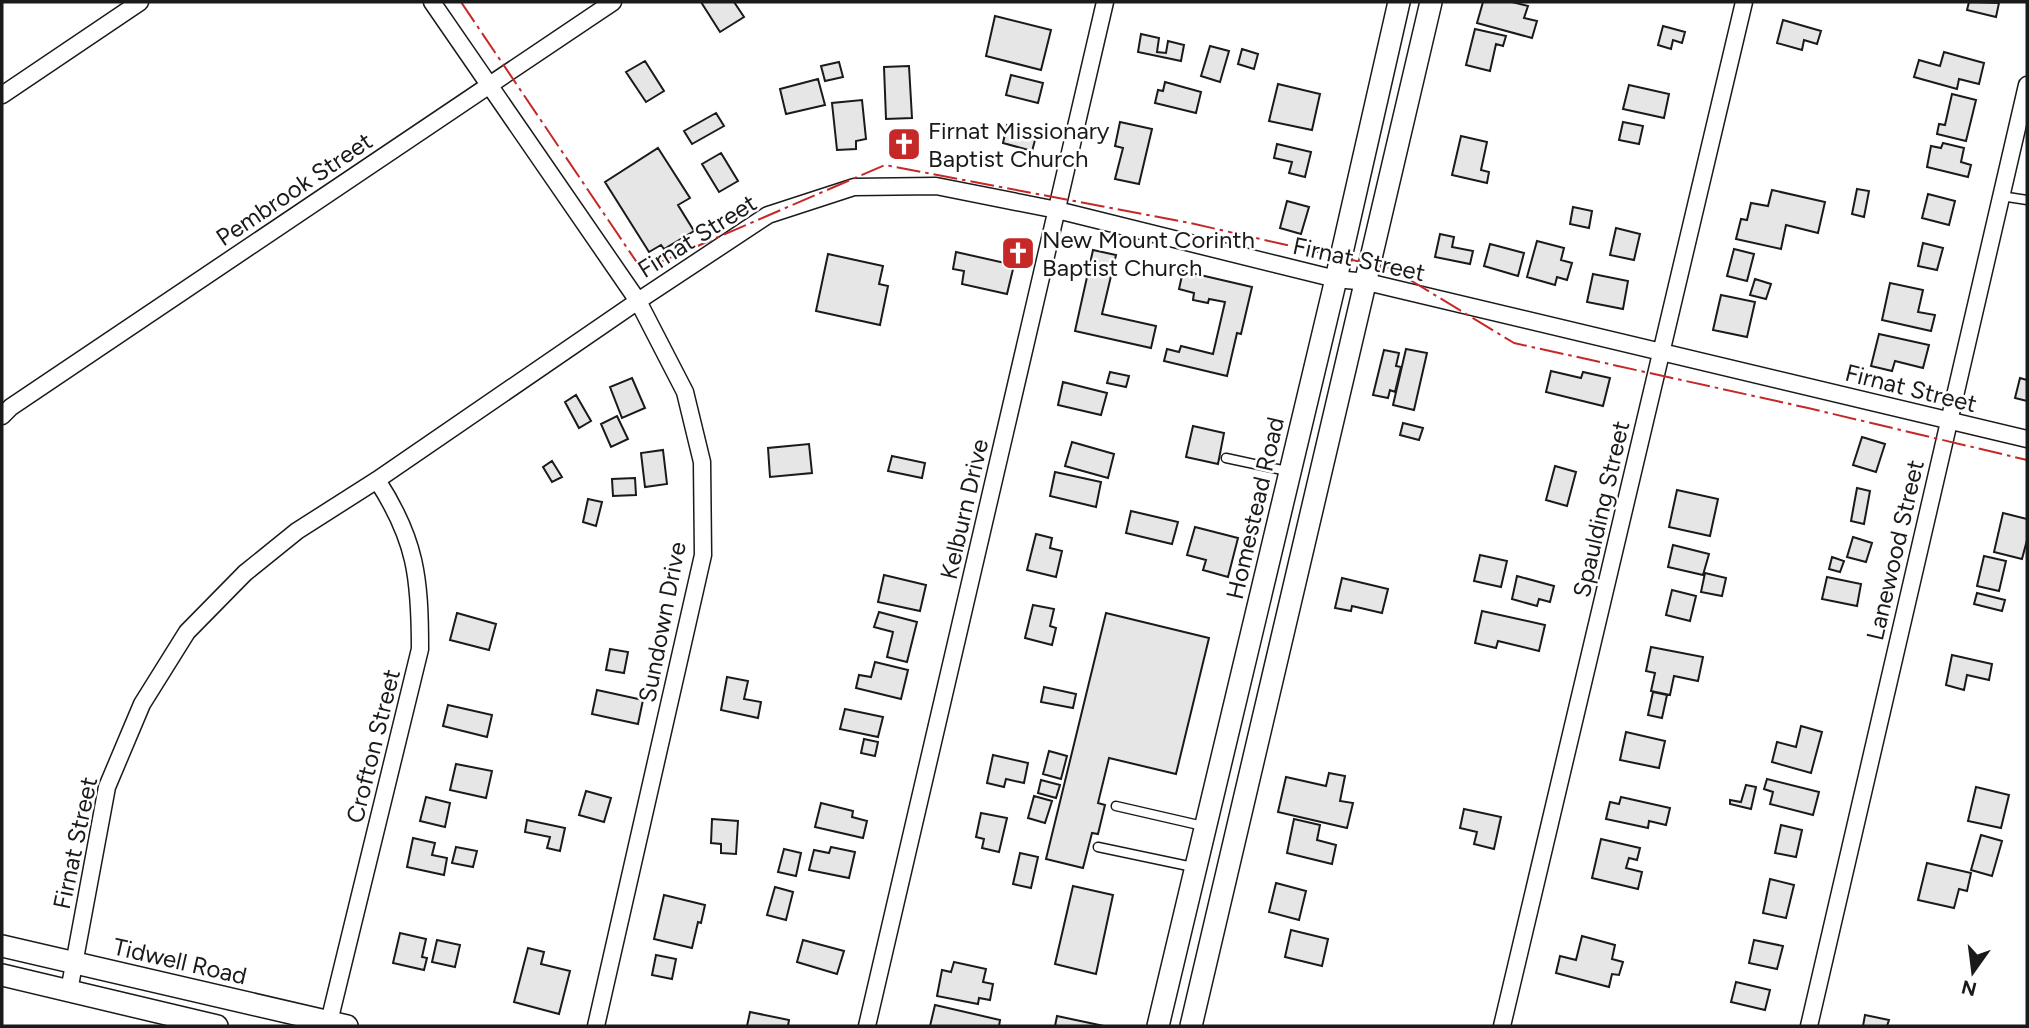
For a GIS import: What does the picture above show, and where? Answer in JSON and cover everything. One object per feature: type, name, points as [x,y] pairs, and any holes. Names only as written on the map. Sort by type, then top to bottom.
[{"type":"main road","name":"Homestead Road","points":[[1158,1026],[1336,279],[1399,2]]},
{"type":"main road","points":[[1191,1026],[1367,282],[1424,3]]},
{"type":"main road","points":[[1230,723],[1262,726]]},
{"type":"main road","name":"Tidwell Road","points":[[2,946],[335,1025]]},
{"type":"main road","points":[[1172,968],[1203,978]]},
{"type":"main road","points":[[2,975],[216,1026]]},
{"type":"street","points":[[2,95],[140,2]]},
{"type":"street","name":"Sundown Drive","points":[[432,2],[638,301],[685,392],[702,462],[703,555],[596,1026]]},
{"type":"street","name":"Pembrook Street","points":[[2,416],[10,407],[613,2]]},
{"type":"street","name":"Kelburn Drive","points":[[867,1026],[1105,2]]},
{"type":"street","name":"Spaulding Street","points":[[1502,1026],[1744,2]]},
{"type":"street","name":"Lanewood Street","points":[[1809,1026],[2027,85]]},
{"type":"street","name":"Firnat Street","points":[[69,991],[107,787],[142,704],[187,632],[245,573],[297,531],[377,480],[638,301],[768,215],[854,187],[936,186],[1057,210],[1336,279],[1367,282],[2027,439]]},
{"type":"street","name":"Crofton Street","points":[[335,1025],[420,649],[420,603],[416,569],[406,534],[377,480]]},
{"type":"lane","points":[[2001,196],[2027,200]]},
{"type":"lane","points":[[1226,458],[1290,472]]},
{"type":"lane","points":[[1116,806],[1206,827]]},
{"type":"lane","points":[[1098,848],[1196,868]]},
{"type":"building","points":[[701,2],[734,2],[744,17],[720,32]]},
{"type":"building","points":[[1483,2],[1512,2],[1528,6],[1524,18],[1537,21],[1532,38],[1477,23]]},
{"type":"building","points":[[1969,2],[1999,3],[1996,17],[1967,10]]},
{"type":"building","points":[[995,16],[1051,30],[1041,70],[986,56]]},
{"type":"building","points":[[1783,20],[1821,31],[1817,44],[1804,40],[1802,50],[1777,43]]},
{"type":"building","points":[[1663,26],[1685,32],[1682,43],[1673,40],[1671,49],[1658,45]]},
{"type":"building","points":[[1475,29],[1506,36],[1503,46],[1496,44],[1490,71],[1466,65]]},
{"type":"building","points":[[1141,34],[1159,38],[1157,52],[1166,53],[1168,41],[1184,45],[1181,61],[1138,52]]},
{"type":"building","points":[[1210,46],[1229,51],[1220,82],[1201,76]]},
{"type":"building","points":[[1242,49],[1258,54],[1254,69],[1238,64]]},
{"type":"building","points":[[1944,52],[1984,63],[1979,84],[1959,79],[1957,89],[1914,77],[1919,60],[1940,66]]},
{"type":"building","points":[[645,61],[664,91],[646,102],[626,72]]},
{"type":"building","points":[[839,62],[843,77],[825,81],[821,66]]},
{"type":"building","points":[[909,66],[912,118],[886,119],[884,67]]},
{"type":"building","points":[[1011,75],[1043,83],[1038,103],[1006,95]]},
{"type":"building","points":[[818,79],[825,105],[786,114],[780,89]]},
{"type":"building","points":[[1165,82],[1201,92],[1196,113],[1155,103],[1158,90],[1163,91]]},
{"type":"building","points":[[1278,84],[1320,94],[1312,130],[1269,121]]},
{"type":"building","points":[[1629,85],[1669,94],[1664,118],[1623,109]]},
{"type":"building","points":[[1952,94],[1976,100],[1966,141],[1937,134],[1939,124],[1945,125]]},
{"type":"building","points":[[862,100],[866,139],[856,141],[856,149],[837,150],[832,103]]},
{"type":"building","points":[[716,113],[724,126],[692,144],[684,131]]},
{"type":"building","points":[[1120,122],[1152,129],[1139,184],[1115,179],[1123,148],[1115,146]]},
{"type":"building","points":[[1623,122],[1643,126],[1639,144],[1619,140]]},
{"type":"building","points":[[1007,125],[1037,133],[1032,151],[1003,143]]},
{"type":"building","points":[[1461,136],[1487,142],[1481,170],[1489,172],[1487,183],[1452,175]]},
{"type":"building","points":[[1943,143],[1964,148],[1961,162],[1971,165],[1968,177],[1927,167],[1931,146],[1941,148]]},
{"type":"building","points":[[1277,144],[1311,152],[1305,177],[1289,173],[1292,162],[1274,158]]},
{"type":"building","points":[[658,148],[690,198],[678,205],[694,231],[664,249],[661,245],[649,252],[605,182]]},
{"type":"building","points":[[721,153],[738,181],[719,192],[702,164]]},
{"type":"building","points":[[1857,189],[1869,191],[1864,217],[1852,214]]},
{"type":"building","points":[[1772,190],[1825,202],[1818,233],[1786,225],[1781,249],[1736,239],[1741,219],[1747,220],[1751,203],[1768,206]]},
{"type":"building","points":[[1928,194],[1955,201],[1949,225],[1922,218]]},
{"type":"building","points":[[1287,201],[1309,207],[1301,234],[1280,228]]},
{"type":"building","points":[[1573,207],[1592,211],[1589,228],[1570,224]]},
{"type":"building","points":[[1616,228],[1640,234],[1634,260],[1610,255]]},
{"type":"building","points":[[1440,234],[1454,237],[1452,247],[1473,251],[1470,264],[1435,257]]},
{"type":"building","points":[[1537,241],[1564,248],[1561,260],[1572,263],[1567,280],[1557,277],[1555,285],[1527,277]]},
{"type":"building","points":[[1923,243],[1943,248],[1937,270],[1918,266]]},
{"type":"building","points":[[1490,244],[1524,253],[1518,276],[1484,266]]},
{"type":"building","points":[[1734,249],[1754,254],[1747,281],[1727,276]]},
{"type":"building","points":[[1093,250],[1116,255],[1102,314],[1156,326],[1151,348],[1075,331]]},
{"type":"building","points":[[956,252],[1014,265],[1007,294],[962,284],[964,271],[953,269]]},
{"type":"building","points":[[828,254],[883,266],[879,284],[888,286],[880,325],[816,311]]},
{"type":"building","points":[[1183,271],[1252,287],[1241,334],[1237,333],[1227,376],[1164,361],[1167,349],[1179,352],[1181,346],[1213,354],[1225,302],[1193,300],[1194,293],[1179,289]]},
{"type":"building","points":[[1593,274],[1628,281],[1623,309],[1587,302]]},
{"type":"building","points":[[1755,279],[1771,284],[1766,299],[1750,295]]},
{"type":"building","points":[[1890,283],[1923,290],[1918,312],[1935,315],[1931,331],[1882,320]]},
{"type":"building","points":[[1721,295],[1755,302],[1747,337],[1713,330]]},
{"type":"building","points":[[1879,334],[1929,345],[1923,368],[1895,361],[1892,371],[1871,366]]},
{"type":"building","points":[[1406,349],[1427,353],[1414,410],[1393,405]]},
{"type":"building","points":[[1384,350],[1399,353],[1396,366],[1401,367],[1395,392],[1390,390],[1388,398],[1373,395]]},
{"type":"building","points":[[1551,371],[1581,378],[1583,372],[1610,378],[1603,406],[1546,392]]},
{"type":"building","points":[[1110,372],[1129,376],[1126,387],[1107,383]]},
{"type":"building","points":[[632,378],[645,408],[622,418],[610,387]]},
{"type":"building","points":[[2020,378],[2027,380],[2027,401],[2015,398]]},
{"type":"building","points":[[1063,382],[1107,393],[1101,415],[1058,405]]},
{"type":"building","points":[[576,395],[591,421],[579,428],[565,402]]},
{"type":"building","points":[[617,416],[628,439],[611,447],[601,424]]},
{"type":"building","points":[[1403,423],[1423,428],[1419,440],[1400,435]]},
{"type":"building","points":[[1193,426],[1224,433],[1218,464],[1186,457]]},
{"type":"building","points":[[1862,437],[1885,444],[1876,472],[1853,465]]},
{"type":"building","points":[[1072,442],[1114,454],[1108,478],[1065,466]]},
{"type":"building","points":[[809,444],[812,473],[770,477],[768,448]]},
{"type":"building","points":[[663,450],[667,484],[645,487],[641,453]]},
{"type":"building","points":[[892,456],[925,463],[922,478],[888,471]]},
{"type":"building","points":[[552,461],[562,477],[552,482],[543,467]]},
{"type":"building","points":[[1555,466],[1576,472],[1567,506],[1546,500]]},
{"type":"building","points":[[1055,472],[1101,482],[1096,507],[1050,496]]},
{"type":"building","points":[[635,478],[636,495],[613,496],[612,479]]},
{"type":"building","points":[[1857,488],[1870,491],[1864,524],[1851,521]]},
{"type":"building","points":[[1677,490],[1718,499],[1710,536],[1669,527]]},
{"type":"building","points":[[588,499],[602,502],[596,526],[583,522]]},
{"type":"building","points":[[1131,511],[1178,522],[1172,544],[1126,533]]},
{"type":"building","points":[[2003,513],[2027,519],[2027,540],[2022,559],[1994,552]]},
{"type":"building","points":[[1195,527],[1238,538],[1228,577],[1203,570],[1206,560],[1187,555]]},
{"type":"building","points":[[1036,534],[1052,538],[1050,548],[1062,551],[1056,577],[1027,570]]},
{"type":"building","points":[[1853,537],[1872,543],[1866,562],[1847,557]]},
{"type":"building","points":[[1673,545],[1709,554],[1703,575],[1668,567]]},
{"type":"building","points":[[1480,555],[1507,561],[1501,587],[1474,581]]},
{"type":"building","points":[[1984,556],[2006,561],[1999,591],[1977,586]]},
{"type":"building","points":[[1832,557],[1844,561],[1840,572],[1829,569]]},
{"type":"building","points":[[1705,573],[1726,578],[1722,596],[1701,592]]},
{"type":"building","points":[[884,575],[926,585],[920,611],[878,602]]},
{"type":"building","points":[[1517,576],[1554,586],[1550,602],[1539,599],[1537,606],[1512,599]]},
{"type":"building","points":[[1827,577],[1861,584],[1857,606],[1822,599]]},
{"type":"building","points":[[1342,578],[1388,589],[1382,613],[1352,606],[1351,611],[1335,608]]},
{"type":"building","points":[[1672,590],[1696,596],[1690,621],[1666,615]]},
{"type":"building","points":[[1977,593],[2005,600],[2002,611],[1974,604]]},
{"type":"building","points":[[1033,605],[1054,609],[1050,626],[1056,628],[1052,645],[1025,638]]},
{"type":"building","points":[[1482,611],[1545,625],[1539,651],[1498,641],[1496,648],[1475,643]]},
{"type":"building","points":[[879,612],[917,622],[907,662],[887,657],[893,632],[874,627]]},
{"type":"building","points":[[457,613],[496,624],[489,650],[450,640]]},
{"type":"building","points":[[1106,613],[1209,638],[1176,774],[1109,758],[1098,803],[1105,805],[1098,834],[1092,833],[1083,868],[1046,859]]},
{"type":"building","points":[[1651,647],[1703,657],[1698,681],[1674,676],[1670,695],[1651,691],[1655,673],[1646,671]]},
{"type":"building","points":[[610,649],[628,652],[624,673],[606,670]]},
{"type":"building","points":[[1952,655],[1992,664],[1989,680],[1967,675],[1964,690],[1946,685]]},
{"type":"building","points":[[875,662],[908,670],[901,699],[856,688],[859,675],[871,677]]},
{"type":"building","points":[[727,677],[748,681],[744,699],[761,702],[758,718],[721,710]]},
{"type":"building","points":[[1044,687],[1076,694],[1073,708],[1041,702]]},
{"type":"building","points":[[597,690],[643,700],[638,724],[592,714]]},
{"type":"building","points":[[1653,692],[1667,695],[1662,718],[1648,715]]},
{"type":"building","points":[[448,705],[492,715],[487,737],[443,726]]},
{"type":"building","points":[[845,709],[883,717],[878,737],[840,729]]},
{"type":"building","points":[[1801,726],[1822,732],[1811,773],[1772,762],[1777,742],[1796,747]]},
{"type":"building","points":[[1626,732],[1665,741],[1659,768],[1620,760]]},
{"type":"building","points":[[864,739],[878,742],[875,756],[861,753]]},
{"type":"building","points":[[1049,751],[1067,756],[1061,779],[1043,774]]},
{"type":"building","points":[[993,755],[1028,763],[1024,783],[1006,779],[1004,787],[987,783]]},
{"type":"building","points":[[456,764],[492,771],[486,798],[450,790]]},
{"type":"building","points":[[1329,773],[1345,776],[1340,801],[1353,803],[1347,828],[1278,812],[1286,777],[1326,786]]},
{"type":"building","points":[[1767,779],[1819,792],[1813,815],[1770,804],[1773,792],[1764,789]]},
{"type":"building","points":[[1041,780],[1060,785],[1056,798],[1038,793]]},
{"type":"building","points":[[1746,785],[1756,787],[1751,809],[1730,804],[1730,800],[1741,802]]},
{"type":"building","points":[[1976,787],[2009,795],[2001,828],[1968,821]]},
{"type":"building","points":[[586,791],[611,798],[604,822],[579,815]]},
{"type":"building","points":[[1034,796],[1052,801],[1045,823],[1028,818]]},
{"type":"building","points":[[426,797],[450,803],[445,827],[420,821]]},
{"type":"building","points":[[1621,797],[1670,808],[1666,825],[1649,821],[1648,828],[1606,819],[1610,802],[1619,804]]},
{"type":"building","points":[[821,803],[853,811],[852,817],[867,821],[863,838],[815,827]]},
{"type":"building","points":[[1464,809],[1501,817],[1494,849],[1474,844],[1477,832],[1460,828]]},
{"type":"building","points":[[981,813],[1007,818],[999,852],[982,848],[984,839],[976,837]]},
{"type":"building","points":[[712,819],[738,821],[736,854],[721,853],[721,844],[711,843]]},
{"type":"building","points":[[1294,819],[1320,825],[1317,840],[1336,845],[1332,864],[1287,853]]},
{"type":"building","points":[[527,820],[565,828],[560,851],[547,848],[550,837],[525,832]]},
{"type":"building","points":[[1781,825],[1802,830],[1796,857],[1775,853]]},
{"type":"building","points":[[1981,835],[2002,841],[1992,876],[1971,870]]},
{"type":"building","points":[[413,838],[435,843],[432,855],[447,858],[444,875],[407,867]]},
{"type":"building","points":[[1601,839],[1640,848],[1637,860],[1629,858],[1626,868],[1642,872],[1638,889],[1592,878]]},
{"type":"building","points":[[456,847],[477,851],[473,867],[452,863]]},
{"type":"building","points":[[831,847],[855,852],[849,878],[809,870],[814,850],[829,853]]},
{"type":"building","points":[[784,849],[801,853],[796,876],[778,872]]},
{"type":"building","points":[[1020,853],[1038,857],[1031,888],[1013,884]]},
{"type":"building","points":[[1927,863],[1971,873],[1967,891],[1959,889],[1954,908],[1918,900]]},
{"type":"building","points":[[1770,879],[1794,885],[1786,918],[1763,913]]},
{"type":"building","points":[[1276,883],[1306,891],[1299,920],[1269,912]]},
{"type":"building","points":[[1073,886],[1113,895],[1096,974],[1055,964]]},
{"type":"building","points":[[775,887],[793,892],[786,920],[767,915]]},
{"type":"building","points":[[664,895],[705,905],[692,948],[654,939]]},
{"type":"building","points":[[1291,930],[1328,939],[1322,966],[1285,957]]},
{"type":"building","points":[[400,933],[426,939],[422,957],[427,958],[424,970],[393,963]]},
{"type":"building","points":[[1582,936],[1615,945],[1612,959],[1623,962],[1619,975],[1612,974],[1609,987],[1556,973],[1560,956],[1576,960]]},
{"type":"building","points":[[437,940],[460,945],[455,967],[432,962]]},
{"type":"building","points":[[803,940],[844,951],[837,974],[797,962]]},
{"type":"building","points":[[1754,940],[1783,946],[1777,969],[1749,963]]},
{"type":"building","points":[[528,948],[544,952],[541,964],[570,971],[559,1014],[514,1002]]},
{"type":"building","points":[[656,955],[676,959],[672,979],[652,975]]},
{"type":"building","points":[[954,962],[986,969],[983,982],[993,984],[990,1000],[979,998],[978,1004],[937,996],[942,970],[951,972]]},
{"type":"building","points":[[1736,982],[1770,990],[1765,1010],[1731,1002]]},
{"type":"building","points":[[935,1005],[1000,1020],[999,1026],[930,1026]]},
{"type":"building","points":[[750,1012],[789,1020],[788,1026],[747,1026]]},
{"type":"building","points":[[1865,1015],[1889,1020],[1887,1026],[1863,1026]]},
{"type":"building","points":[[1057,1016],[1104,1026],[1055,1026]]},
{"type":"power","points":[[461,2],[642,270],[885,165],[1190,223],[1392,269],[1514,343],[2027,460]]},
{"type":"place","name":"Firnat Missionary Baptist Church","points":[[904,144]]},
{"type":"place","name":"New Mount Corinth Baptist Church","points":[[1018,253]]}]
